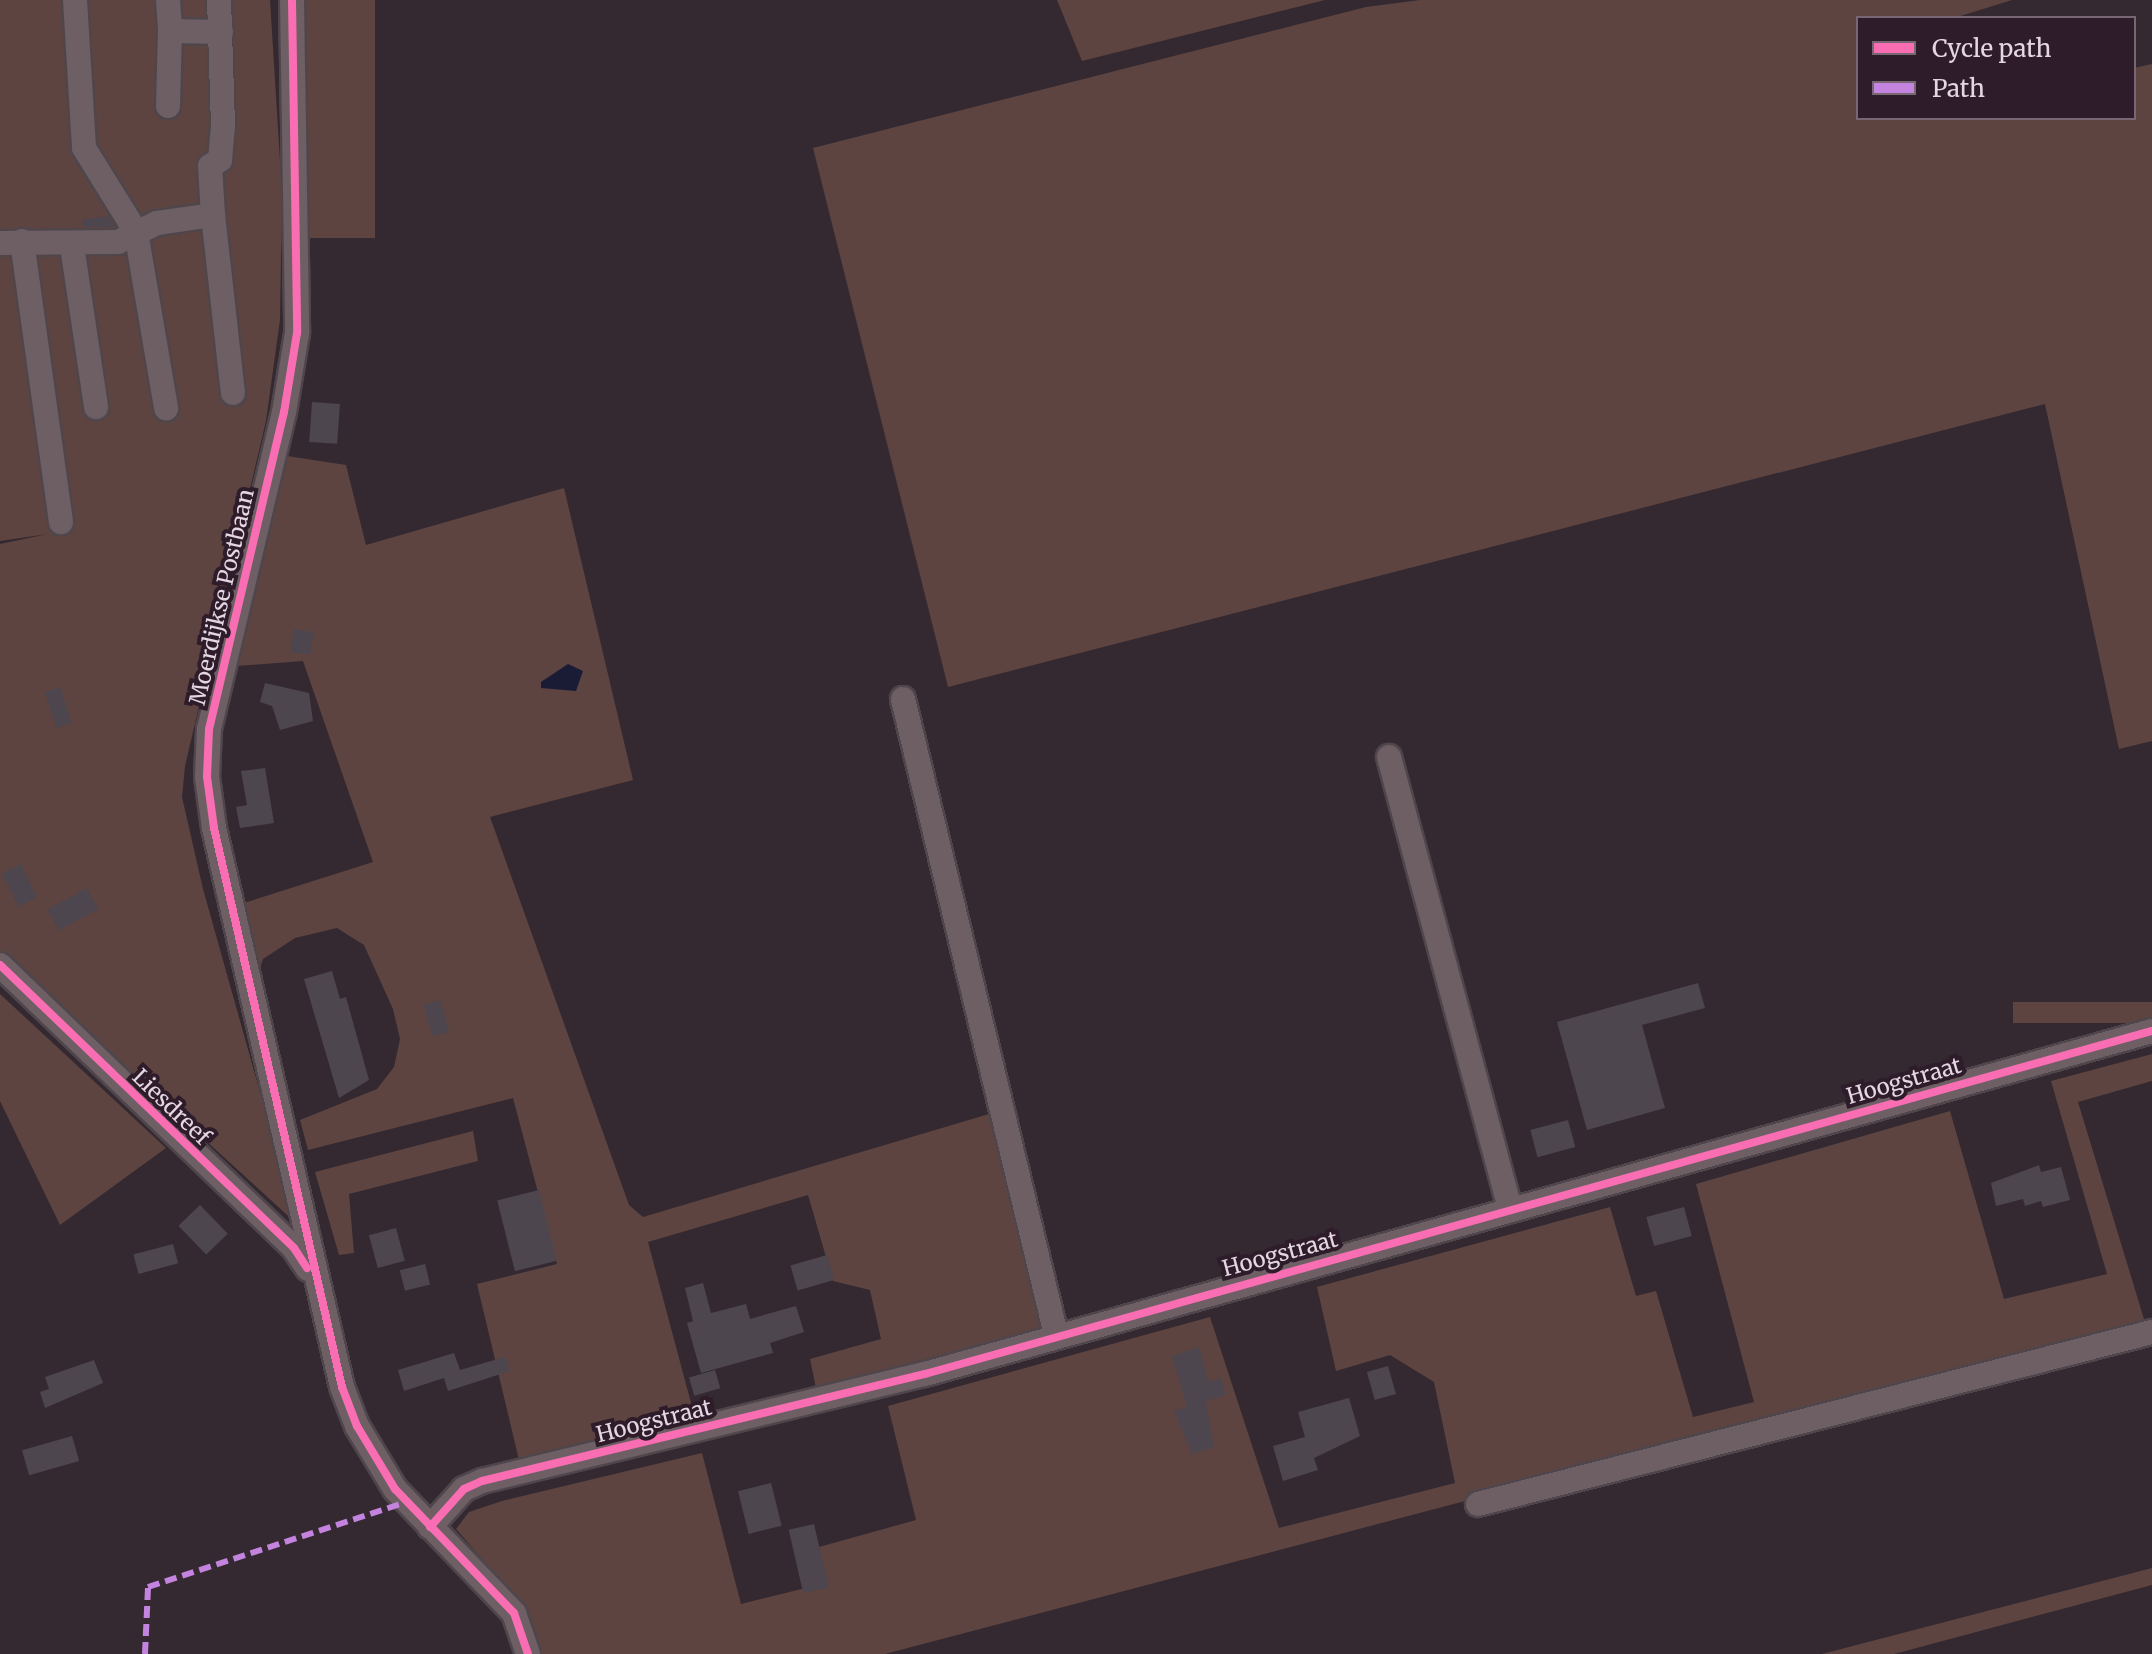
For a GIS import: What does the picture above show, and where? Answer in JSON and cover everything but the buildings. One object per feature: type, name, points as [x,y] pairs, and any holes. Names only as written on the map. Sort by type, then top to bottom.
[{"type":"street","points":[[75,0],[84,148],[136,232],[166,408]]},
{"type":"street","points":[[168,0],[168,106]]},
{"type":"street","points":[[219,0],[223,126],[220,160],[210,166],[233,393]]},
{"type":"street","name":"Moerdijkse Postbaan","points":[[292,0],[297,333],[284,412],[209,729],[207,777],[313,1278],[357,1426],[395,1489],[514,1613],[528,1654]]},
{"type":"street","points":[[170,31],[221,32]]},
{"type":"street","points":[[61,522],[11,242],[72,246],[118,242],[136,232],[213,215]]},
{"type":"street","points":[[72,246],[96,407]]},
{"type":"street","points":[[903,699],[1056,1335]]},
{"type":"street","points":[[1389,757],[1510,1210]]},
{"type":"street","name":"Liesdreef","points":[[0,965],[294,1248],[313,1278]]},
{"type":"street","name":"Hoogstraat","points":[[430,1527],[464,1489],[482,1481],[925,1374],[2152,1031]]},
{"type":"street","points":[[1478,1504],[2152,1332]]},
{"type":"shaded area","points":[[0,0],[270,0],[282,193],[280,320],[266,421],[185,766],[182,797],[203,889],[297,1224],[0,953],[0,544],[48,534],[0,541]]},
{"type":"shaded area","points":[[303,0],[375,0],[375,238],[303,238]]},
{"type":"shaded area","points":[[1057,0],[1325,0],[1082,61]]},
{"type":"shaded area","points":[[1420,0],[2012,0],[1960,16],[1856,16],[1856,120],[2136,120],[2136,68],[2152,64],[2152,741],[2119,749],[2045,404],[948,687],[813,148],[1366,7]]},
{"type":"shaded area","points":[[287,456],[346,465],[366,545],[564,488],[633,780],[490,817],[629,1205],[643,1217],[989,1114],[1045,1327],[816,1388],[810,1359],[881,1339],[870,1290],[833,1281],[808,1195],[648,1242],[695,1418],[519,1460],[477,1284],[557,1264],[513,1098],[308,1150],[300,1120],[377,1089],[394,1067],[400,1039],[393,1009],[364,945],[337,928],[295,938],[263,959],[259,972],[241,904],[373,862],[303,661],[236,666]]},
{"type":"shaded area","points":[[0,994],[166,1148],[60,1225],[0,1101]]},
{"type":"shaded area","points":[[2013,1002],[2152,1002],[2152,1023],[2013,1023]]},
{"type":"shaded area","points":[[2152,1054],[2152,1081],[2078,1102],[2147,1329],[1556,1477],[885,1654],[527,1654],[502,1582],[456,1529],[469,1512],[502,1501],[702,1453],[741,1604],[826,1583],[819,1547],[916,1520],[888,1406],[1210,1317],[1279,1528],[1455,1483],[1434,1382],[1390,1355],[1336,1371],[1317,1287],[1610,1207],[1636,1296],[1656,1291],[1693,1417],[1754,1402],[1696,1184],[1950,1111],[2004,1299],[2107,1274],[2051,1081]]},
{"type":"shaded area","points":[[473,1131],[478,1161],[349,1194],[354,1253],[339,1255],[315,1172]]},
{"type":"shaded area","points":[[2152,1568],[2152,1585],[1894,1654],[1822,1654]]},
{"type":"water","points":[[568,664],[583,671],[576,691],[541,688],[541,682]]},
{"type":"marked path","points":[[145,1654],[148,1587],[407,1502]]},
{"type":"cycle path","points":[[292,0],[297,333],[284,412],[209,729],[207,777],[214,828],[342,1387],[357,1426],[395,1489],[514,1613],[528,1654]]},
{"type":"cycle path","points":[[0,965],[294,1248],[307,1268]]},
{"type":"cycle path","points":[[430,1527],[464,1489],[482,1481],[925,1374],[2152,1031]]}]
